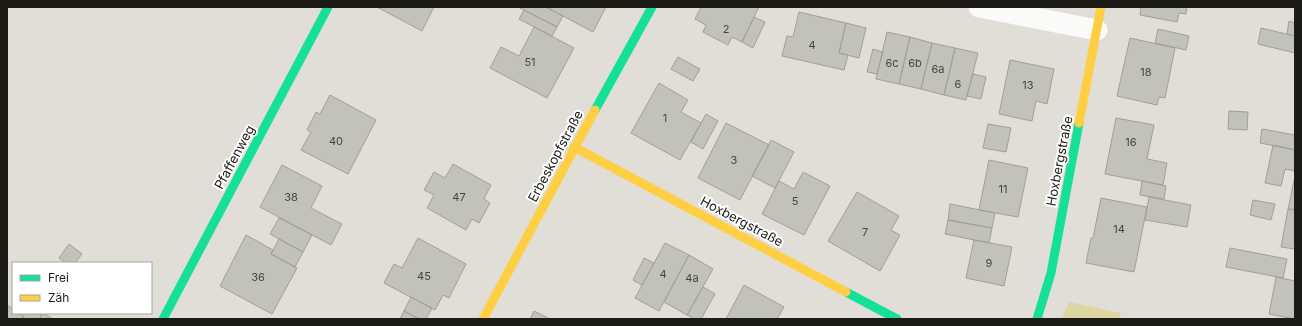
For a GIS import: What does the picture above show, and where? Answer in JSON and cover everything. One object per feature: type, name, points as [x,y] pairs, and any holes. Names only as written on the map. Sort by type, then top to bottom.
[{"type":"street","name":"Pfaffenweg","points":[[163,319],[328,7]]},
{"type":"street","name":"Erbeskopfstraße","points":[[483,319],[574,147],[652,7]]},
{"type":"street","points":[[979,7],[1097,30]]},
{"type":"street","name":"Hoxbergstraße","points":[[1038,319],[1051,273],[1101,7]]},
{"type":"street","name":"Hoxbergstraße","points":[[574,147],[897,319]]},
{"type":"shaded area","points":[[1069,302],[1121,313],[1119,319],[1062,319]]},
{"type":"building","points":[[377,7],[434,7],[422,31]]},
{"type":"building","points":[[518,7],[546,7],[563,16],[557,27]]},
{"type":"building","points":[[546,7],[606,7],[593,32]]},
{"type":"building","points":[[701,7],[759,7],[742,42],[732,37],[728,45],[703,32],[706,25],[695,19]]},
{"type":"building","points":[[1141,7],[1187,7],[1186,14],[1179,13],[1177,22],[1140,15]]},
{"type":"building","points":[[524,10],[557,27],[552,36],[519,19]]},
{"type":"building","points":[[799,12],[846,23],[839,53],[848,55],[844,70],[782,56],[787,36],[793,37]]},
{"type":"building","points":[[754,17],[765,22],[753,48],[742,42]]},
{"type":"building","points":[[1289,21],[1295,23],[1295,36],[1287,34]]},
{"type":"building","points":[[846,23],[866,28],[859,58],[839,53]]},
{"type":"building","points":[[534,27],[574,48],[547,98],[490,68],[501,47],[519,56]]},
{"type":"building","points":[[1261,28],[1295,36],[1295,53],[1258,44]]},
{"type":"building","points":[[1158,29],[1189,36],[1186,50],[1155,43]]},
{"type":"building","points":[[887,32],[910,37],[899,84],[876,79]]},
{"type":"building","points":[[910,37],[932,43],[921,89],[899,84]]},
{"type":"building","points":[[1130,38],[1175,48],[1165,98],[1159,97],[1157,105],[1117,96]]},
{"type":"building","points":[[932,43],[955,48],[944,95],[921,89]]},
{"type":"building","points":[[955,48],[978,53],[966,100],[944,95]]},
{"type":"building","points":[[873,49],[883,52],[877,74],[867,72]]},
{"type":"building","points":[[678,57],[700,69],[693,81],[671,69]]},
{"type":"building","points":[[1010,60],[1054,69],[1047,104],[1036,101],[1032,121],[999,114]]},
{"type":"building","points":[[973,74],[986,77],[981,99],[967,96]]},
{"type":"building","points":[[659,83],[688,100],[681,112],[701,123],[680,160],[631,133]]},
{"type":"building","points":[[330,95],[376,120],[348,174],[301,150],[311,132],[307,130],[316,112],[320,114]]},
{"type":"building","points":[[1229,111],[1248,112],[1247,130],[1228,129]]},
{"type":"building","points":[[706,114],[718,121],[703,149],[691,142]]},
{"type":"building","points":[[1116,118],[1154,125],[1147,159],[1167,163],[1163,185],[1105,174]]},
{"type":"building","points":[[726,123],[769,145],[740,200],[698,178]]},
{"type":"building","points":[[988,124],[1011,128],[1006,152],[983,148]]},
{"type":"building","points":[[1262,129],[1295,135],[1295,150],[1260,143]]},
{"type":"building","points":[[771,140],[794,152],[775,188],[752,176]]},
{"type":"building","points":[[1273,145],[1295,150],[1295,171],[1285,169],[1281,186],[1265,183]]},
{"type":"building","points":[[989,160],[1028,168],[1018,217],[979,210]]},
{"type":"building","points":[[453,164],[491,185],[484,199],[490,203],[479,223],[472,219],[466,230],[427,208],[434,195],[424,190],[434,172],[445,178]]},
{"type":"building","points":[[282,165],[322,186],[311,208],[342,224],[331,245],[260,207]]},
{"type":"building","points":[[803,172],[830,186],[804,235],[762,214],[779,181],[794,189]]},
{"type":"building","points":[[1295,176],[1295,210],[1288,209]]},
{"type":"building","points":[[1142,181],[1166,186],[1164,199],[1140,195]]},
{"type":"building","points":[[857,192],[899,216],[891,230],[900,235],[880,271],[828,241]]},
{"type":"building","points":[[1149,197],[1191,205],[1187,227],[1145,220]]},
{"type":"building","points":[[1101,198],[1147,207],[1134,272],[1086,263]]},
{"type":"building","points":[[1253,200],[1275,204],[1271,220],[1250,215]]},
{"type":"building","points":[[950,204],[995,213],[992,228],[948,220]]},
{"type":"building","points":[[1288,209],[1295,210],[1295,249],[1281,247]]},
{"type":"building","points":[[279,218],[312,235],[303,252],[270,234]]},
{"type":"building","points":[[948,220],[992,228],[989,243],[945,234]]},
{"type":"building","points":[[246,235],[273,250],[271,254],[297,268],[272,314],[220,286]]},
{"type":"building","points":[[418,238],[466,264],[449,298],[443,295],[435,310],[384,283],[394,264],[402,268]]},
{"type":"building","points":[[279,239],[303,252],[295,267],[271,254]]},
{"type":"building","points":[[974,240],[1012,247],[1004,286],[966,278]]},
{"type":"building","points":[[665,243],[689,255],[659,311],[635,298]]},
{"type":"building","points":[[69,244],[82,254],[76,262],[65,262],[59,258]]},
{"type":"building","points":[[1230,248],[1287,259],[1283,278],[1226,267]]},
{"type":"building","points":[[689,255],[713,269],[687,315],[664,302]]},
{"type":"building","points":[[644,258],[654,263],[642,285],[633,280]]},
{"type":"building","points":[[1276,277],[1295,281],[1295,319],[1269,314]]},
{"type":"building","points":[[744,285],[784,307],[777,319],[726,319]]},
{"type":"building","points":[[703,287],[715,294],[701,319],[695,319],[687,315]]},
{"type":"building","points":[[411,297],[432,308],[426,319],[419,319],[404,311]]},
{"type":"building","points":[[7,305],[12,308],[12,314],[21,314],[24,316],[22,319],[7,319]]},
{"type":"building","points":[[404,311],[419,319],[400,319]]},
{"type":"building","points":[[534,311],[550,319],[530,319]]},
{"type":"building","points":[[24,314],[42,314],[39,319],[22,319]]},
{"type":"building","points":[[42,314],[45,314],[53,319],[39,319]]},
{"type":"traffic: fast","points":[[163,319],[328,7]]},
{"type":"traffic: fast","points":[[595,110],[652,7]]},
{"type":"traffic: fast","points":[[1037,319],[1051,273],[1079,123]]},
{"type":"traffic: fast","points":[[846,292],[897,319]]},
{"type":"traffic: slow","points":[[1079,123],[1101,7]]},
{"type":"traffic: slow","points":[[483,319],[595,110]]},
{"type":"traffic: slow","points":[[574,147],[846,292]]}]
